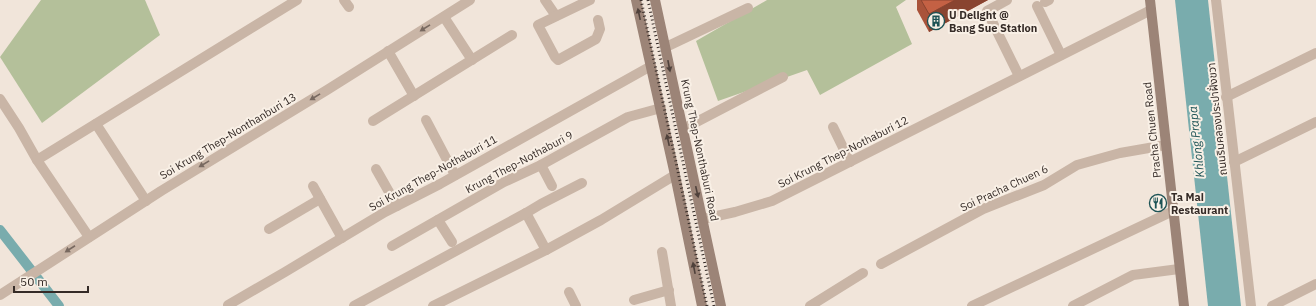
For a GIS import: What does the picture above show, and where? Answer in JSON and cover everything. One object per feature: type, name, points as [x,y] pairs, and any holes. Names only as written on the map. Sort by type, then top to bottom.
[{"type":"main road","points":[[636,0],[702,306]]},
{"type":"main road","name":"Krung Thep-Nonthaburi Road","points":[[655,0],[721,306]]},
{"type":"main road","name":"Pracha Chuen Road","points":[[1151,5],[1184,306]]},
{"type":"street","points":[[37,160],[297,0]]},
{"type":"street","name":"Soi Krung Thep-Nonthanburi 13","points":[[0,295],[178,180],[470,0]]},
{"type":"street","points":[[545,0],[556,16]]},
{"type":"street","points":[[590,0],[538,25],[554,57],[558,60],[596,38],[600,29],[598,20]]},
{"type":"street","points":[[1007,0],[987,11],[1019,76]]},
{"type":"street","name":"ถนนริมคลองประปาฝั่งขวา","points":[[1216,0],[1250,306]]},
{"type":"street","points":[[1044,3],[1062,55]]},
{"type":"street","name":"Soi Krung Thep-Nothaburi 12","points":[[703,219],[735,212],[772,201],[1062,55],[1151,5]]},
{"type":"street","points":[[666,46],[748,8]]},
{"type":"street","points":[[444,17],[472,60]]},
{"type":"street","points":[[373,121],[512,35]]},
{"type":"street","points":[[388,51],[414,96]]},
{"type":"street","points":[[1226,97],[1316,53]]},
{"type":"street","name":"Soi Krung Thep-Nothaburi 11","points":[[228,305],[397,206],[651,66]]},
{"type":"street","points":[[683,129],[783,77]]},
{"type":"street","points":[[0,99],[19,128],[37,160],[89,237]]},
{"type":"street","name":"Krung Thep-Nothaburi 9","points":[[392,246],[504,182],[541,165],[628,117],[660,108]]},
{"type":"street","points":[[426,120],[454,175]]},
{"type":"street","points":[[1234,162],[1316,122]]},
{"type":"street","points":[[96,124],[146,201]]},
{"type":"street","points":[[833,127],[850,162]]},
{"type":"street","name":"Soi Pracha Chuen 6","points":[[881,264],[983,209],[1044,185],[1076,165],[1120,153],[1166,145]]},
{"type":"street","points":[[541,165],[552,186]]},
{"type":"street","points":[[376,169],[397,206]]},
{"type":"street","points":[[433,306],[546,250],[601,220],[675,176]]},
{"type":"street","points":[[354,306],[366,303],[541,204],[582,183]]},
{"type":"street","points":[[313,186],[342,238]]},
{"type":"street","points":[[268,229],[320,199]]},
{"type":"street","points":[[972,306],[1173,211]]},
{"type":"street","points":[[526,213],[546,250]]},
{"type":"street","points":[[438,220],[452,242]]},
{"type":"street","points":[[662,252],[671,306]]},
{"type":"street","points":[[1073,306],[1133,274],[1179,269]]},
{"type":"street","points":[[810,306],[863,273]]},
{"type":"street","points":[[1272,306],[1316,284]]},
{"type":"street","points":[[634,300],[669,290]]},
{"type":"street","points":[[570,292],[576,306]]},
{"type":"green space","points":[[41,0],[145,0],[160,35],[42,123],[0,57]]},
{"type":"green space","points":[[767,0],[906,0],[896,7],[912,44],[820,95],[807,70],[718,101],[696,41]]},
{"type":"water","name":"Khlong Prapa","points":[[1175,0],[1208,0],[1241,306],[1208,306]]},
{"type":"building","points":[[921,0],[955,0],[929,14]]},
{"type":"waterway","points":[[0,230],[59,306]]},
{"type":"railway","points":[[641,0],[707,306]]},
{"type":"railway","points":[[648,0],[714,306]]},
{"type":"place","name":"U Delight @ Bang Sue Station","points":[[936,21]]},
{"type":"place","name":"Ta Mai Restaurant","points":[[1158,203]]}]
